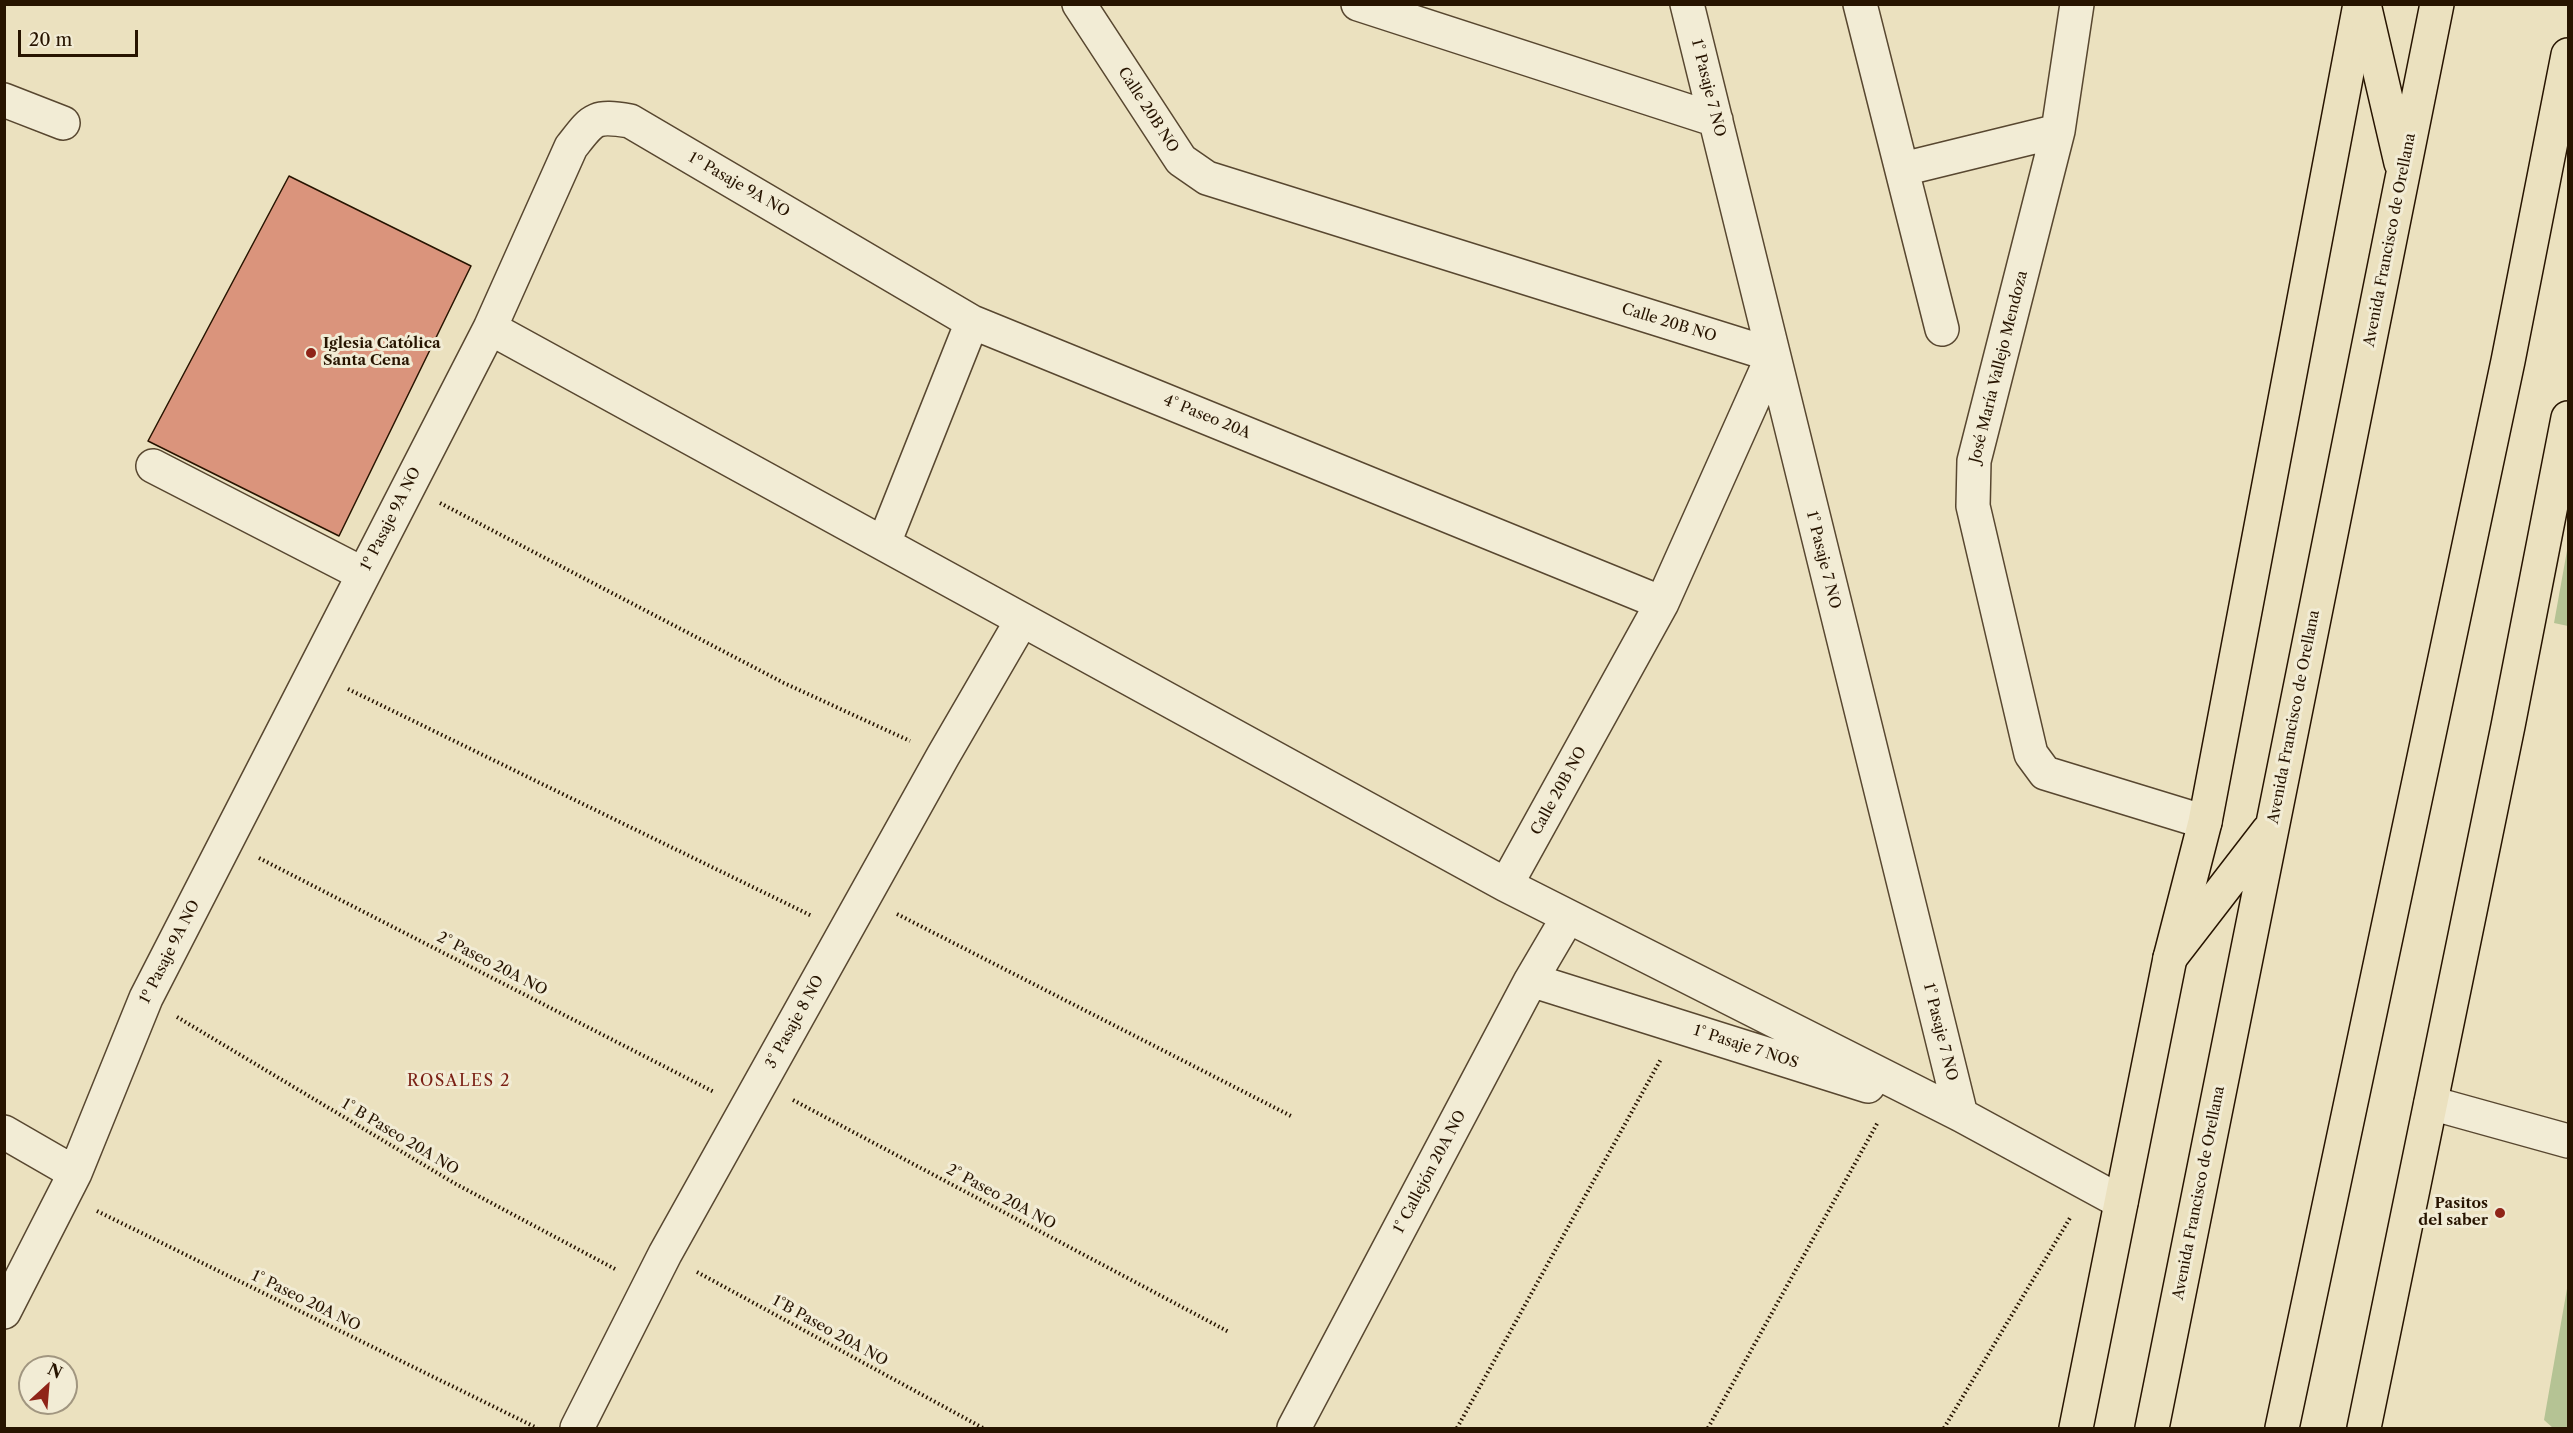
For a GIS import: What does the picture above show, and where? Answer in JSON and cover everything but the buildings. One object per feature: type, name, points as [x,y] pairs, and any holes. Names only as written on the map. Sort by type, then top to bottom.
[{"type":"main road","points":[[2362,4],[2403,174]]},
{"type":"main road","points":[[2076,1428],[2169,958],[2205,822],[2362,4]]},
{"type":"main road","name":"Avenida Francisco de Orellana","points":[[2152,1428],[2437,4]]},
{"type":"main road","points":[[2282,1428],[2505,372],[2568,55]]},
{"type":"main road","points":[[2364,1428],[2432,1103],[2568,418]]},
{"type":"main road","points":[[2169,958],[2273,824]]},
{"type":"street","name":"Calle 20B NO","points":[[1079,4],[1181,160],[1207,178],[1773,355],[1662,603],[1506,885]]},
{"type":"street","points":[[1358,4],[1716,120]]},
{"type":"street","name":"1° Pasaje 7 NO","points":[[1687,4],[1961,1115]]},
{"type":"street","points":[[1860,4],[1942,329]]},
{"type":"street","name":"José María Vallejo Mendoza","points":[[2077,4],[2058,131],[1974,461],[1973,506],[2031,754],[2040,767],[2045,773],[2205,822]]},
{"type":"street","points":[[4,100],[63,123]]},
{"type":"street","name":"1º Pasaje 9A NO","points":[[4,1312],[69,1184],[146,998],[490,328],[572,147],[590,123],[605,117],[630,121],[972,322]]},
{"type":"street","points":[[1903,170],[2058,131]]},
{"type":"street","points":[[884,543],[972,322]]},
{"type":"street","name":"4° Paseo 20A","points":[[972,322],[1662,603]]},
{"type":"street","points":[[490,328],[1506,885],[1961,1115],[2121,1202]]},
{"type":"street","points":[[153,466],[363,574]]},
{"type":"street","name":"3° Pasaje 8 NO","points":[[577,1428],[664,1254],[943,756],[1022,620]]},
{"type":"street","name":"1° Callejón 20A NO","points":[[1294,1428],[1531,980],[1568,917]]},
{"type":"street","name":"1° Pasaje 7 NOS","points":[[1531,980],[1961,1115]]},
{"type":"street","points":[[2432,1103],[2568,1141]]},
{"type":"street","points":[[4,1132],[69,1184]]},
{"type":"path","points":[[408,486],[784,683],[943,756]]},
{"type":"path","points":[[313,671],[845,932]]},
{"type":"path","name":"2° Paseo 20A NO","points":[[226,841],[754,1096],[1229,1332]]},
{"type":"path","points":[[864,898],[1291,1116]]},
{"type":"path","name":"1° B Paseo 20A NO","points":[[146,998],[454,1184],[648,1286]]},
{"type":"path","points":[[1458,1428],[1679,1026]]},
{"type":"path","points":[[1708,1428],[1893,1094]]},
{"type":"path","name":"1° Paseo 20A NO","points":[[69,1184],[537,1428]]},
{"type":"path","points":[[1944,1428],[2089,1185]]},
{"type":"path","name":"1°B Paseo 20A NO","points":[[664,1254],[983,1428]]},
{"type":"green space","points":[[2568,545],[2568,626],[2554,623]]},
{"type":"green space","points":[[2568,1283],[2568,1428],[2553,1428],[2544,1420]]},
{"type":"place","name":"Iglesia Católica Santa Cena","points":[[311,353]]},
{"type":"place","name":"Pasitos del saber","points":[[2500,1213]]},
{"type":"district","name":"ROSALES 2","points":[[459,1081]]}]
